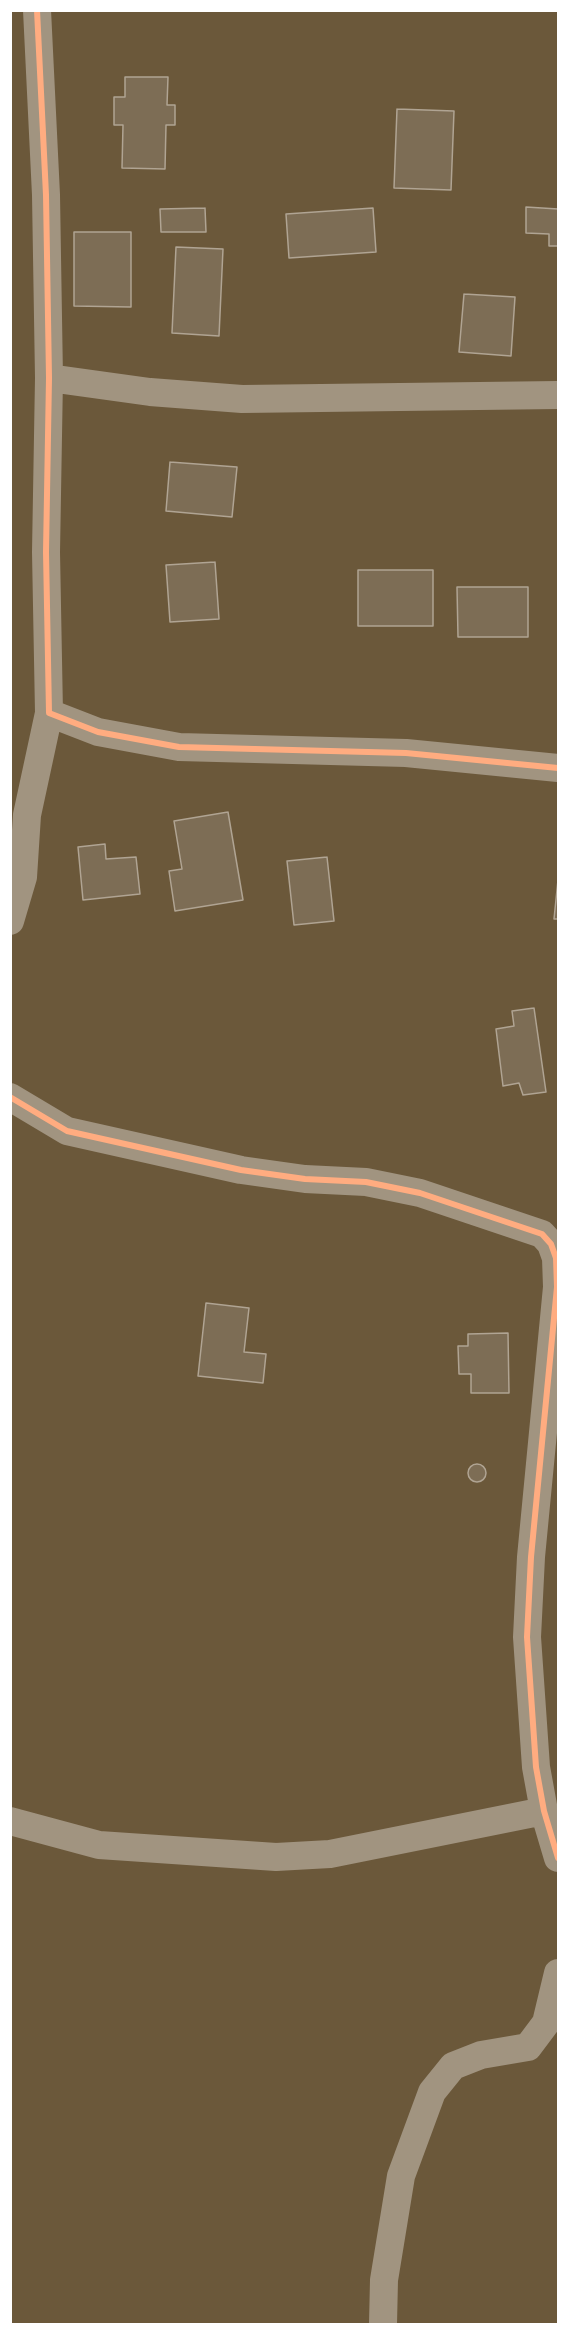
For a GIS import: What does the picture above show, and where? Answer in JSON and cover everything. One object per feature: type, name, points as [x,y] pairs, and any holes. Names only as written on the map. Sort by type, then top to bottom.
[{"type":"street","points":[[10,921],[23,877],[27,815],[49,713],[46,552],[49,378],[46,195],[37,10]]},
{"type":"street","points":[[49,378],[150,392],[242,399],[558,395]]},
{"type":"street","points":[[49,713],[98,732],[179,747],[406,753],[558,768]]},
{"type":"street","points":[[10,1097],[67,1131],[241,1170],[305,1179],[366,1182],[420,1193],[542,1234],[551,1244],[556,1258],[557,1287],[531,1557],[527,1637],[536,1767],[544,1811],[558,1858]]},
{"type":"street","points":[[10,1821],[99,1845],[276,1857],[330,1854],[544,1811]]},
{"type":"street","points":[[383,2325],[384,2280],[401,2176],[432,2092],[453,2066],[481,2055],[528,2047],[546,2024],[558,1973]]},
{"type":"building","points":[[125,77],[168,77],[167,105],[175,105],[175,125],[166,125],[165,169],[122,168],[123,125],[114,125],[114,97],[125,97]]},
{"type":"building","points":[[397,109],[454,111],[451,190],[394,188]]},
{"type":"building","points":[[526,207],[558,209],[558,246],[549,246],[549,234],[526,233]]},
{"type":"building","points":[[205,208],[206,232],[161,232],[160,209]]},
{"type":"building","points":[[373,208],[376,252],[289,258],[286,214]]},
{"type":"building","points":[[74,232],[131,232],[131,307],[74,306]]},
{"type":"building","points":[[176,247],[223,249],[219,336],[172,333]]},
{"type":"building","points":[[464,294],[515,297],[511,356],[459,352]]},
{"type":"building","points":[[170,462],[237,467],[232,517],[166,511]]},
{"type":"building","points":[[215,562],[219,619],[170,622],[166,565]]},
{"type":"building","points":[[358,570],[433,570],[433,626],[358,626]]},
{"type":"building","points":[[457,587],[528,587],[528,637],[458,637]]},
{"type":"building","points":[[228,812],[243,900],[175,911],[169,871],[182,869],[174,821]]},
{"type":"building","points":[[105,844],[106,859],[136,857],[140,894],[83,900],[78,847]]},
{"type":"building","points":[[327,857],[334,921],[294,925],[287,861]]},
{"type":"building","points":[[558,880],[558,919],[554,919]]},
{"type":"building","points":[[534,1008],[546,1092],[523,1095],[519,1083],[503,1086],[496,1029],[514,1026],[512,1011]]},
{"type":"building","points":[[206,1303],[249,1308],[244,1352],[266,1354],[263,1383],[198,1376]]},
{"type":"building","points":[[508,1333],[509,1393],[471,1393],[471,1374],[459,1374],[458,1346],[468,1346],[468,1334]]},
{"type":"building","points":[[473,1464],[481,1464],[486,1469],[484,1480],[473,1482],[468,1477],[468,1469]]},
{"type":"cycle path","points":[[37,10],[46,195],[49,378],[46,552],[49,713],[98,732],[179,747],[406,753],[558,768]]},
{"type":"cycle path","points":[[10,1097],[67,1131],[241,1170],[305,1179],[366,1182],[420,1193],[542,1234],[551,1244],[556,1258],[557,1287],[531,1557],[527,1637],[536,1767],[544,1811],[558,1858]]}]
